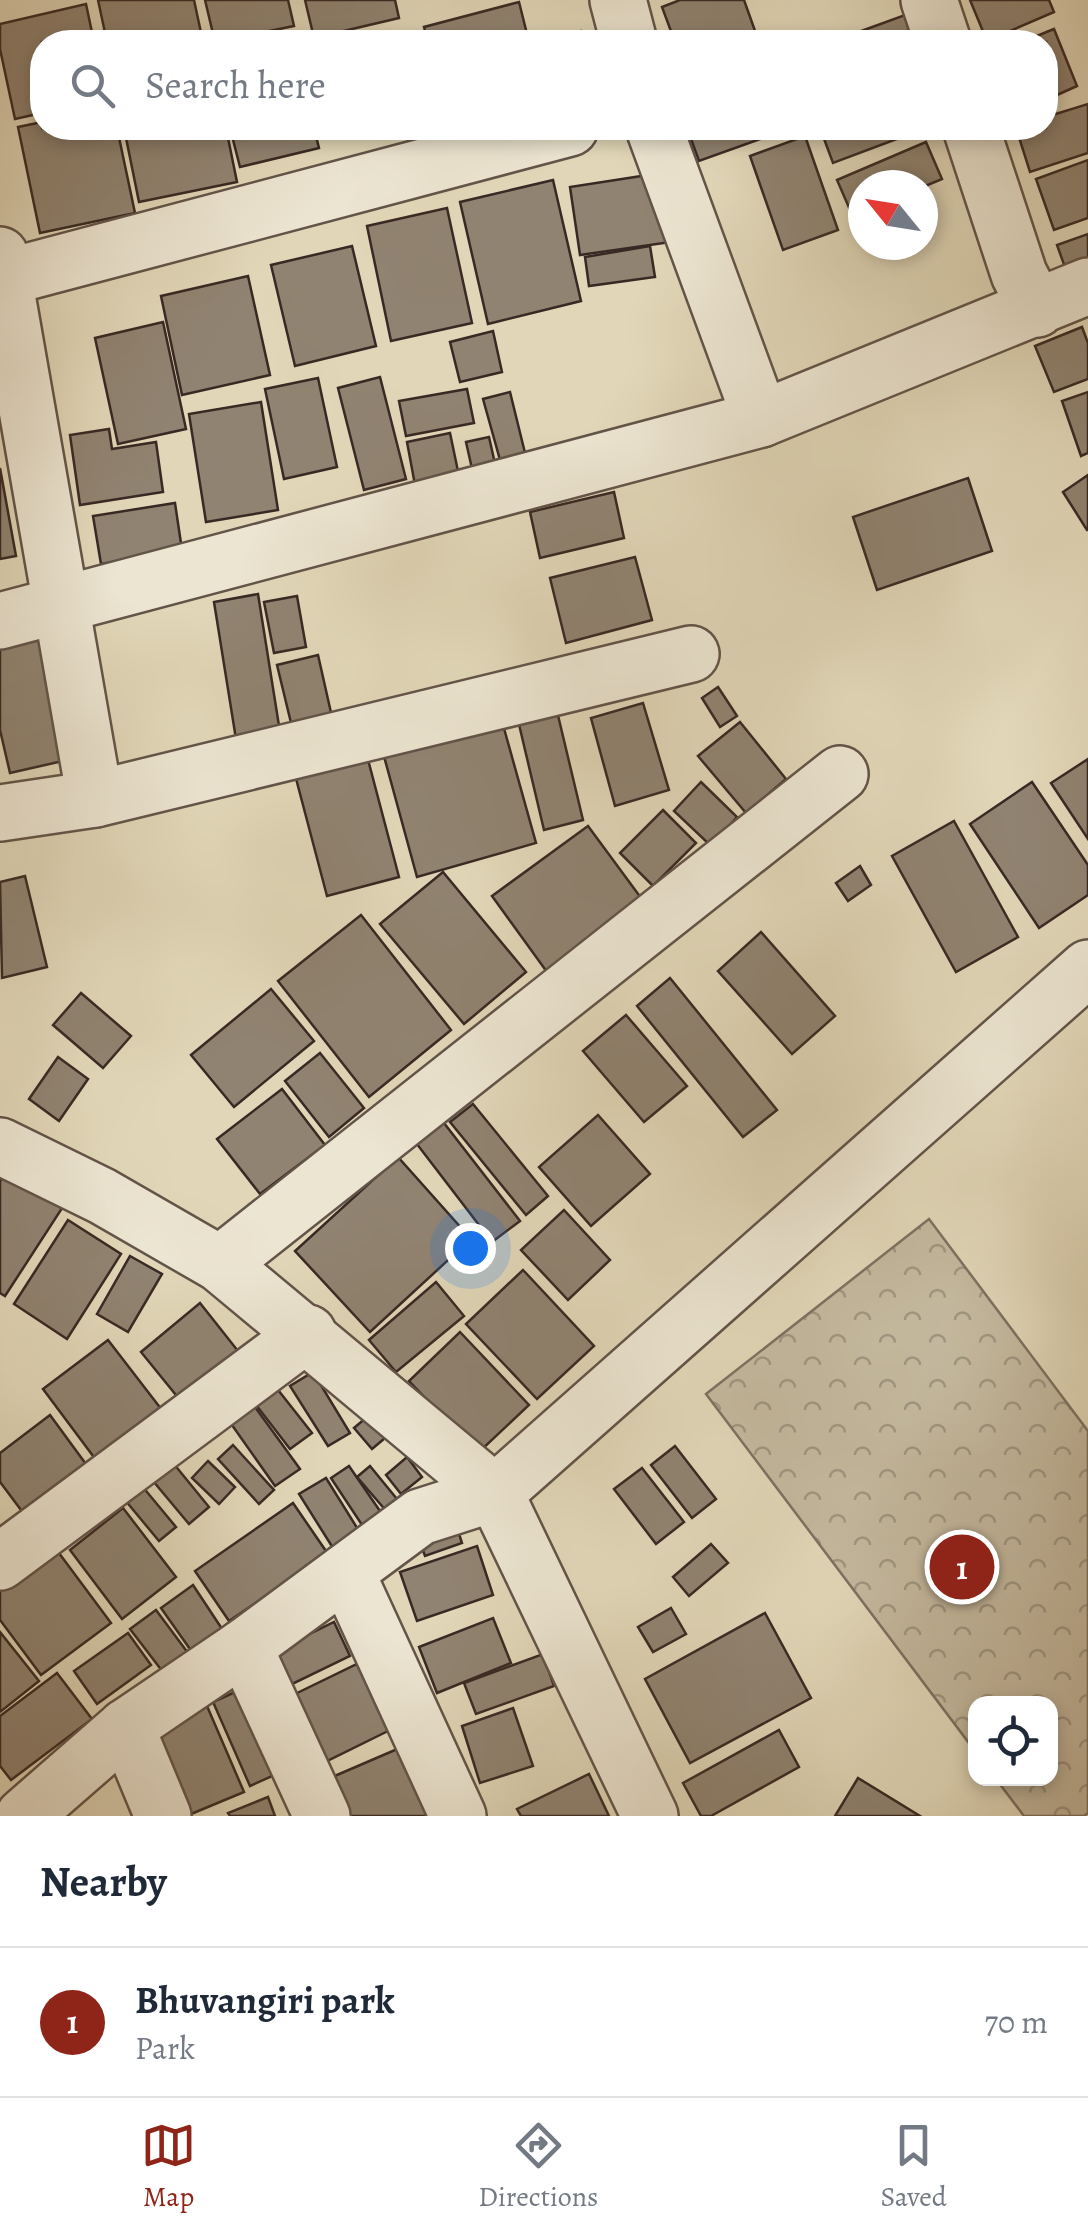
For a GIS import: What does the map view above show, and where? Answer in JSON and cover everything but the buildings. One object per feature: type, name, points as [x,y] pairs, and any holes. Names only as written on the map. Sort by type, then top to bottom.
[{"type":"street","points":[[618,0],[626,30]]},
{"type":"street","points":[[929,0],[939,30]]},
{"type":"street","points":[[95,799],[2,270],[522,140]]},
{"type":"street","points":[[658,140],[762,419]]},
{"type":"street","points":[[975,140],[1018,274],[1037,309]]},
{"type":"street","points":[[0,622],[63,601],[762,419],[1088,286]]},
{"type":"street","points":[[0,813],[95,799],[691,654]]},
{"type":"street","points":[[220,1264],[840,774]]},
{"type":"street","points":[[24,1816],[126,1727],[244,1647],[420,1516],[495,1493],[1088,968]]},
{"type":"street","points":[[0,1146],[102,1196],[220,1264],[308,1333],[495,1493],[650,1816]]},
{"type":"street","points":[[0,1562],[308,1333]]},
{"type":"street","points":[[346,1572],[458,1816]]},
{"type":"street","points":[[244,1647],[322,1816]]},
{"type":"street","points":[[126,1727],[163,1816]]},
{"type":"green space","points":[[929,1219],[1088,1431],[1088,1813],[1024,1816],[1001,1786],[1058,1786],[1058,1696],[968,1696],[968,1742],[706,1394]]},
{"type":"place","name":"Bhuvangiri park","points":[[962,1567]]}]
